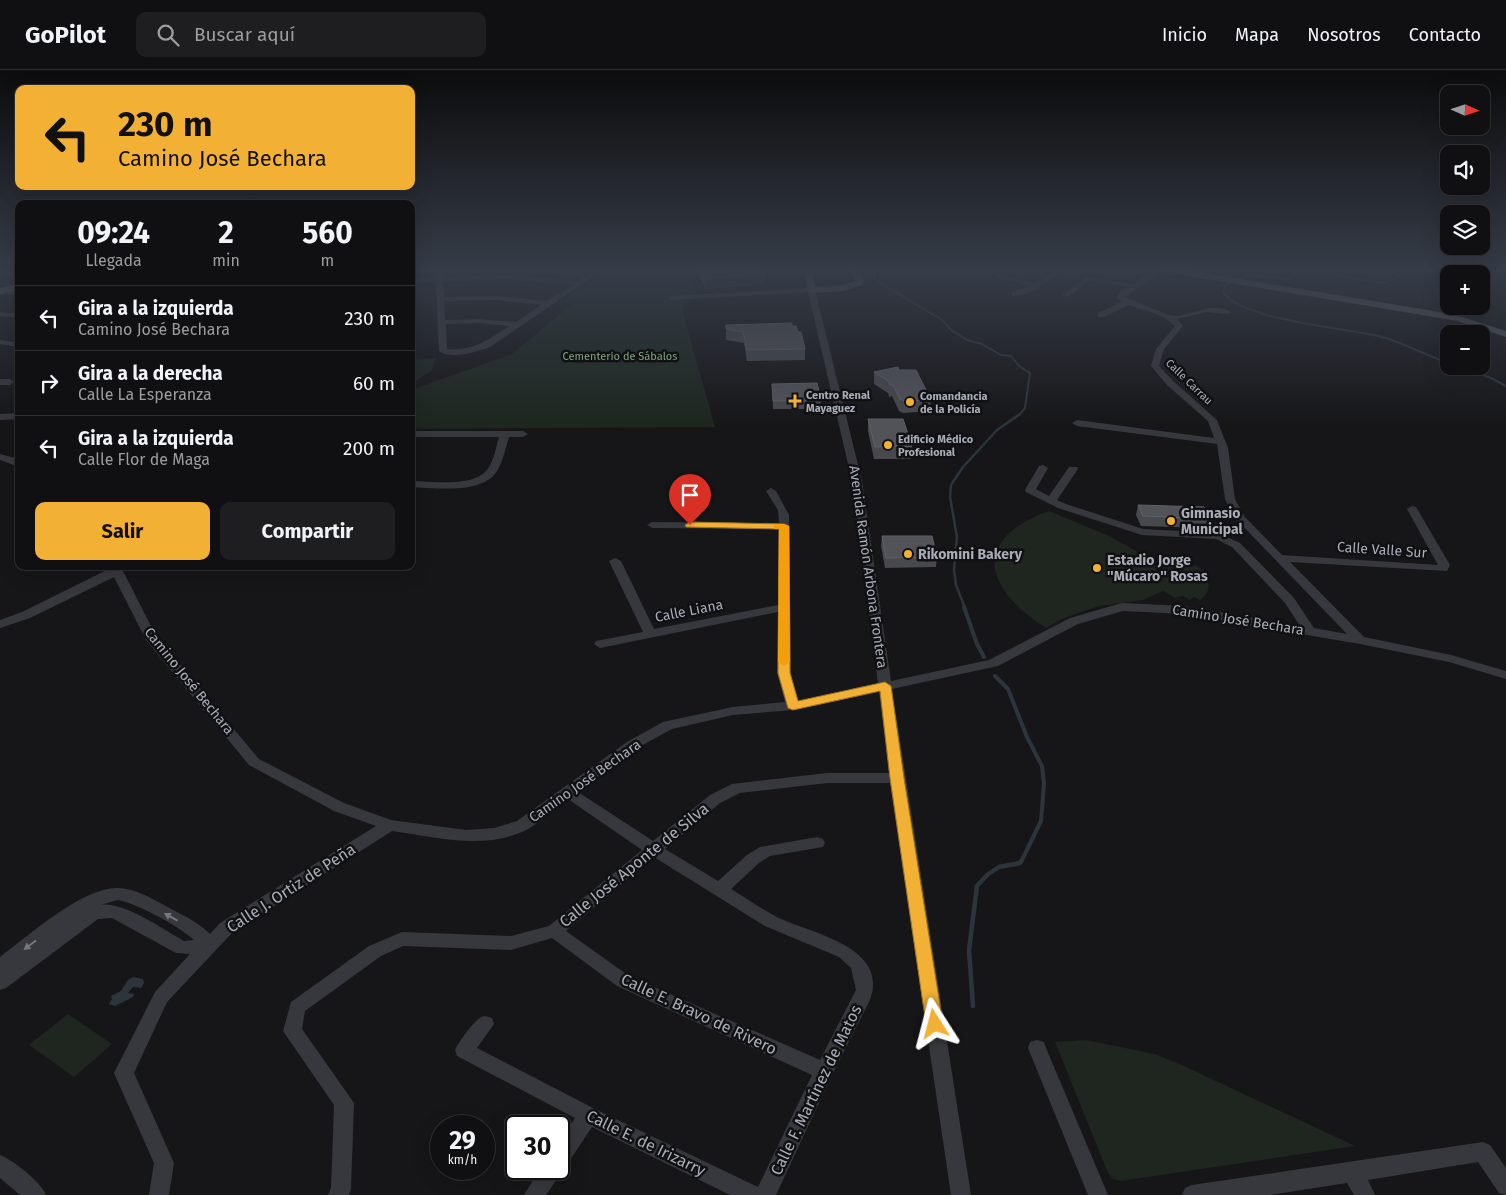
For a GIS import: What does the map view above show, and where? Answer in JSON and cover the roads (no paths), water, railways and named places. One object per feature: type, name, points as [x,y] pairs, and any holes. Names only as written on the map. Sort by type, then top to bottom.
[{"type":"main road","points":[[1464,320],[1506,334]]},
{"type":"street","points":[[518,325],[478,321],[441,322],[443,351],[471,350],[487,345],[518,325],[525,320]]},
{"type":"street","name":"Avenida Ramón Arbona Frontera","points":[[818,320],[857,481],[897,778],[961,1195]]},
{"type":"street","name":"Calle Carrau","points":[[1175,320],[1179,326],[1160,349],[1155,366],[1170,384],[1212,420],[1223,448],[1230,499],[1239,517],[1360,640]]},
{"type":"street","points":[[0,342],[15,344]]},
{"type":"street","points":[[0,382],[10,382]]},
{"type":"street","points":[[0,417],[15,416]]},
{"type":"street","points":[[1077,424],[1221,442]]},
{"type":"street","points":[[415,434],[523,434]]},
{"type":"street","points":[[415,484],[463,484],[482,479],[491,472],[506,434]]},
{"type":"street","points":[[0,457],[15,461]]},
{"type":"street","points":[[1043,468],[1030,490],[1051,501],[1103,521],[1142,532],[1218,536],[1236,545],[1290,601],[1310,632]]},
{"type":"street","points":[[1051,501],[1073,469]]},
{"type":"street","points":[[771,491],[783,510],[784,673],[793,706]]},
{"type":"street","name":"Calle Valle Sur","points":[[1281,558],[1443,569],[1444,565],[1412,509]]},
{"type":"street","points":[[652,525],[784,526]]},
{"type":"street","points":[[615,561],[650,634]]},
{"type":"street","points":[[0,624],[26,615],[117,570]]},
{"type":"street","name":"Camino José Bechara","points":[[119,570],[150,637],[254,762],[339,807],[390,824],[466,836],[495,834],[522,825],[632,745],[668,725],[733,711],[793,706],[996,662],[1074,621],[1122,607],[1184,610],[1360,640],[1451,659],[1506,675]]},
{"type":"street","name":"Calle Liana","points":[[600,644],[784,607]]},
{"type":"street","name":"Calle José Aponte de Silva","points":[[338,1195],[342,1189],[344,1103],[292,1031],[297,1007],[375,951],[402,939],[511,943],[554,931],[715,799],[737,788],[827,778],[897,778]]},
{"type":"street","name":"Calle F. Martínez de Matos","points":[[568,792],[653,850],[771,921],[844,952],[858,964],[865,990],[765,1195]]},
{"type":"street","name":"Calle J. Ortiz de Peña","points":[[159,1195],[164,1163],[124,1073],[161,997],[226,928],[390,824]]},
{"type":"street","points":[[720,889],[753,859],[766,851],[817,843]]},
{"type":"street","points":[[111,910],[111,902],[116,893]]},
{"type":"street","points":[[0,967],[84,904],[102,896],[116,893],[136,898],[200,932],[209,946],[182,948],[111,910],[100,910],[0,983]]},
{"type":"street","name":"Calle E. Bravo de Rivero","points":[[554,931],[623,981],[824,1071]]},
{"type":"street","name":"Calle E. de Irizarry","points":[[485,1024],[464,1050],[588,1115],[752,1195]]},
{"type":"street","points":[[1038,1048],[1098,1195]]},
{"type":"street","points":[[570,1142],[588,1115]]},
{"type":"street","points":[[1192,1195],[1271,1190],[1352,1172],[1482,1152],[1506,1186]]},
{"type":"street","points":[[0,1165],[36,1195]]},
{"type":"street","points":[[1352,1172],[1365,1195]]},
{"type":"street","points":[[534,1195],[544,1180]]},
{"type":"waterway","points":[[942,320],[951,330],[967,340],[982,344],[1001,355],[1011,356],[1019,366],[1030,373],[1025,408],[1020,414]]},
{"type":"waterway","points":[[1290,320],[1382,337],[1440,360]]},
{"type":"waterway","points":[[1483,375],[1506,386]]},
{"type":"waterway","points":[[965,608],[956,585],[954,570],[957,537],[950,497],[951,485],[963,467],[997,430],[1020,414]]},
{"type":"waterway","points":[[964,607],[977,644],[984,657]]},
{"type":"waterway","points":[[995,676],[1008,689],[1027,737],[1042,766],[1044,784],[1041,821],[1021,862]]},
{"type":"waterway","points":[[973,1006],[969,950],[977,886],[987,875],[999,867],[1020,863],[1021,861]]},
{"type":"place","name":"Centro Renal Mayaguez","points":[[795,401]]},
{"type":"place","name":"Comandancia de la Policía","points":[[910,402]]},
{"type":"place","name":"Edificio Médico Profesional","points":[[888,445]]},
{"type":"place","name":"Gimnasio Municipal","points":[[1171,521]]},
{"type":"place","name":"Rikomini Bakery","points":[[908,554]]},
{"type":"place","name":"Estadio Jorge ''Múcaro'' Rosas","points":[[1097,568]]},
{"type":"park label","name":"Cementerio de Sábalos","points":[[620,356]]}]
